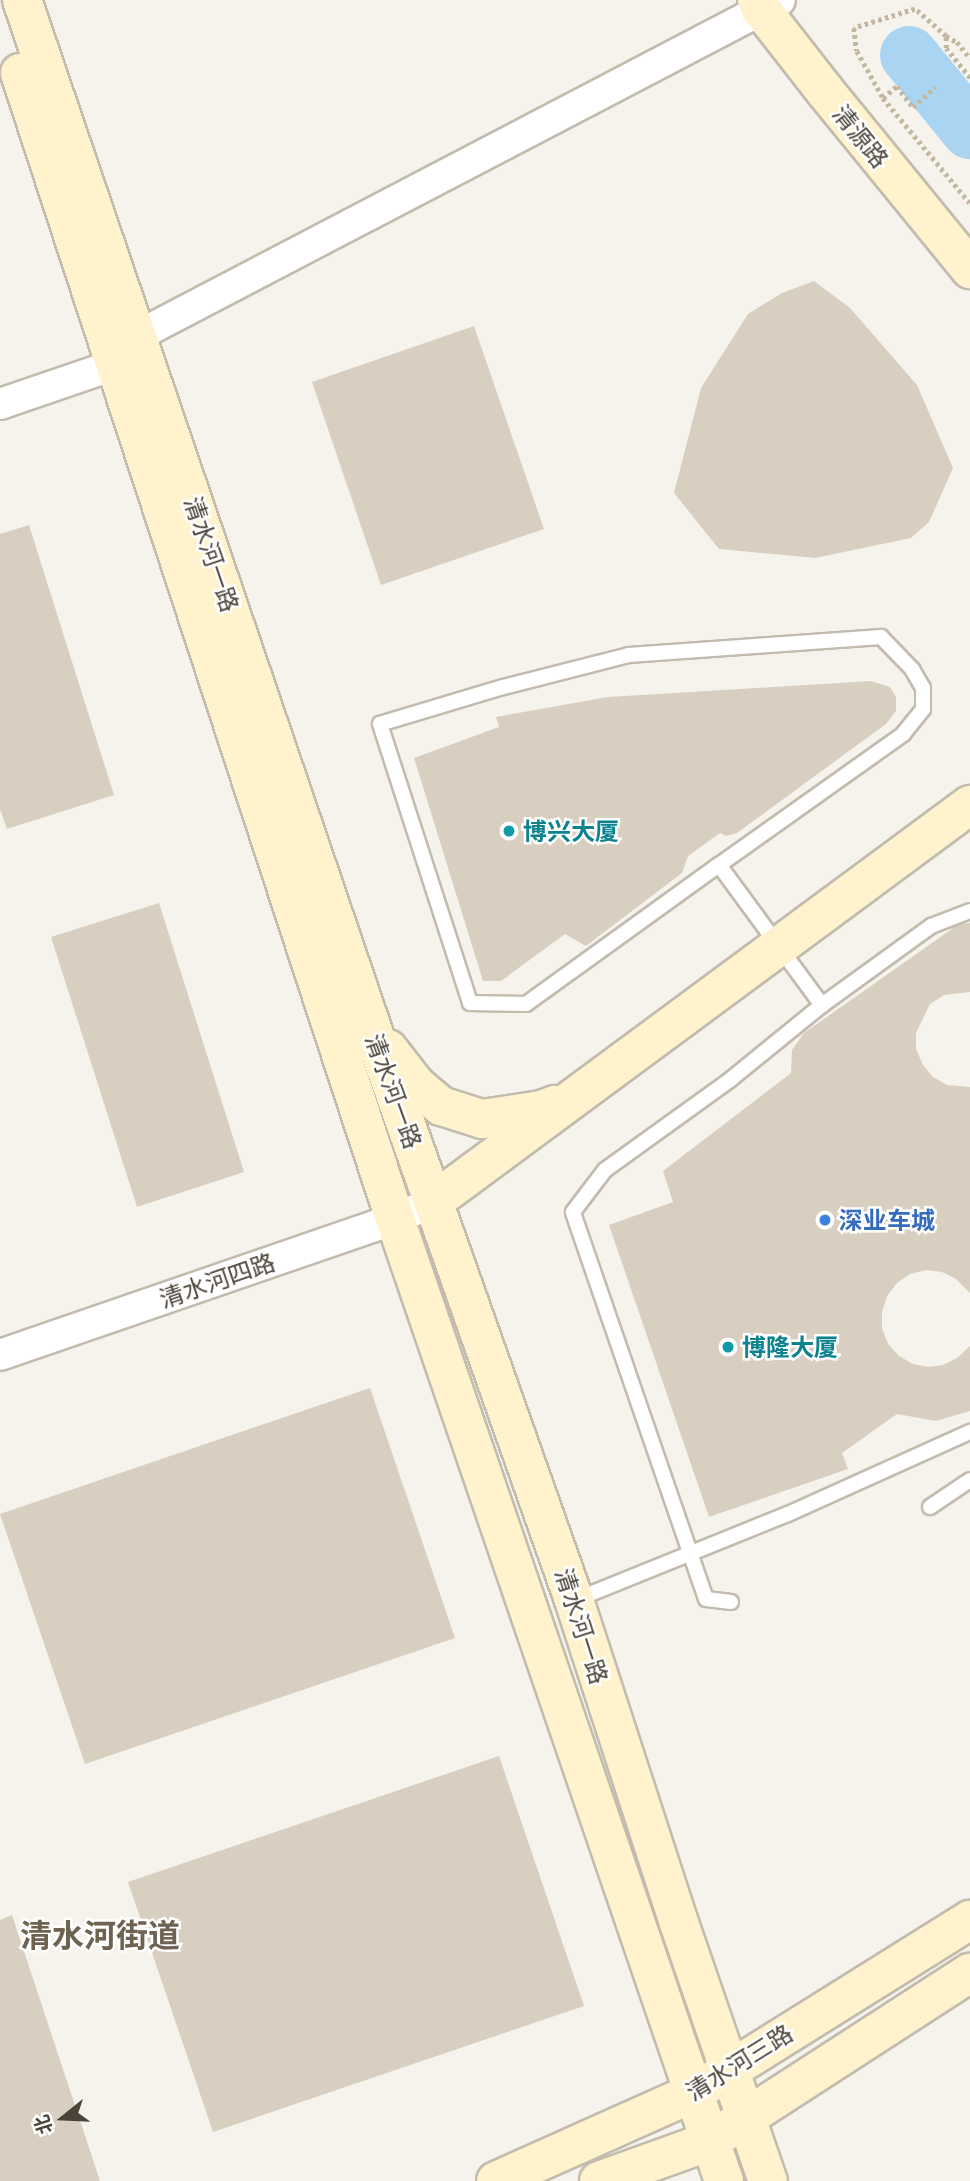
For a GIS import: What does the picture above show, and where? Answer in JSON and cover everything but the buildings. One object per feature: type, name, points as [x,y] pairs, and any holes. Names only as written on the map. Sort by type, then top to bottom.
[{"type":"street","name":"清水河一路","points":[[22,0],[395,1219],[724,2181]]},
{"type":"street","points":[[0,404],[128,350],[770,2]]},
{"type":"street","name":"清源路","points":[[770,2],[970,243]]},
{"type":"street","name":"清源路","points":[[770,2],[970,269]]},
{"type":"street","name":"清水河一路","points":[[0,15],[128,350],[369,1020],[574,1600],[679,1923],[768,2181]]},
{"type":"street","points":[[433,1202],[970,805]]},
{"type":"street","points":[[369,1020],[416,1085],[441,1106],[482,1119],[541,1110],[576,1096]]},
{"type":"street","name":"清水河四路","points":[[0,1355],[395,1219],[433,1202]]},
{"type":"street","name":"清水河三路","points":[[496,2181],[693,2093],[730,2067],[970,1920]]},
{"type":"street","name":"清水河三路","points":[[599,2181],[710,2141],[970,1973]]},
{"type":"lane","points":[[881,637],[912,669],[923,688],[923,709],[903,734],[719,865],[526,1004],[470,1003],[380,724],[503,687],[629,655],[881,637]]},
{"type":"lane","points":[[719,865],[822,1004]]},
{"type":"lane","points":[[731,1602],[706,1599],[573,1212],[605,1170],[731,1079],[822,1004],[931,926],[970,911]]},
{"type":"lane","points":[[574,1600],[690,1556],[970,1432]]},
{"type":"lane","points":[[930,1507],[970,1480]]},
{"type":"path","points":[[970,58],[957,42],[915,9],[854,28],[857,51],[883,98],[970,203]]},
{"type":"path","points":[[946,36],[946,48],[970,78]]},
{"type":"path","points":[[883,98],[897,86],[913,107],[935,87]]},
{"type":"waterway","points":[[909,55],[970,130]]},
{"type":"place","name":"博兴大厦","points":[[509,831]]},
{"type":"place","name":"深业车城","points":[[825,1220]]},
{"type":"place","name":"博隆大厦","points":[[728,1347]]},
{"type":"district","name":"清水河街道","points":[[100,1934]]}]
